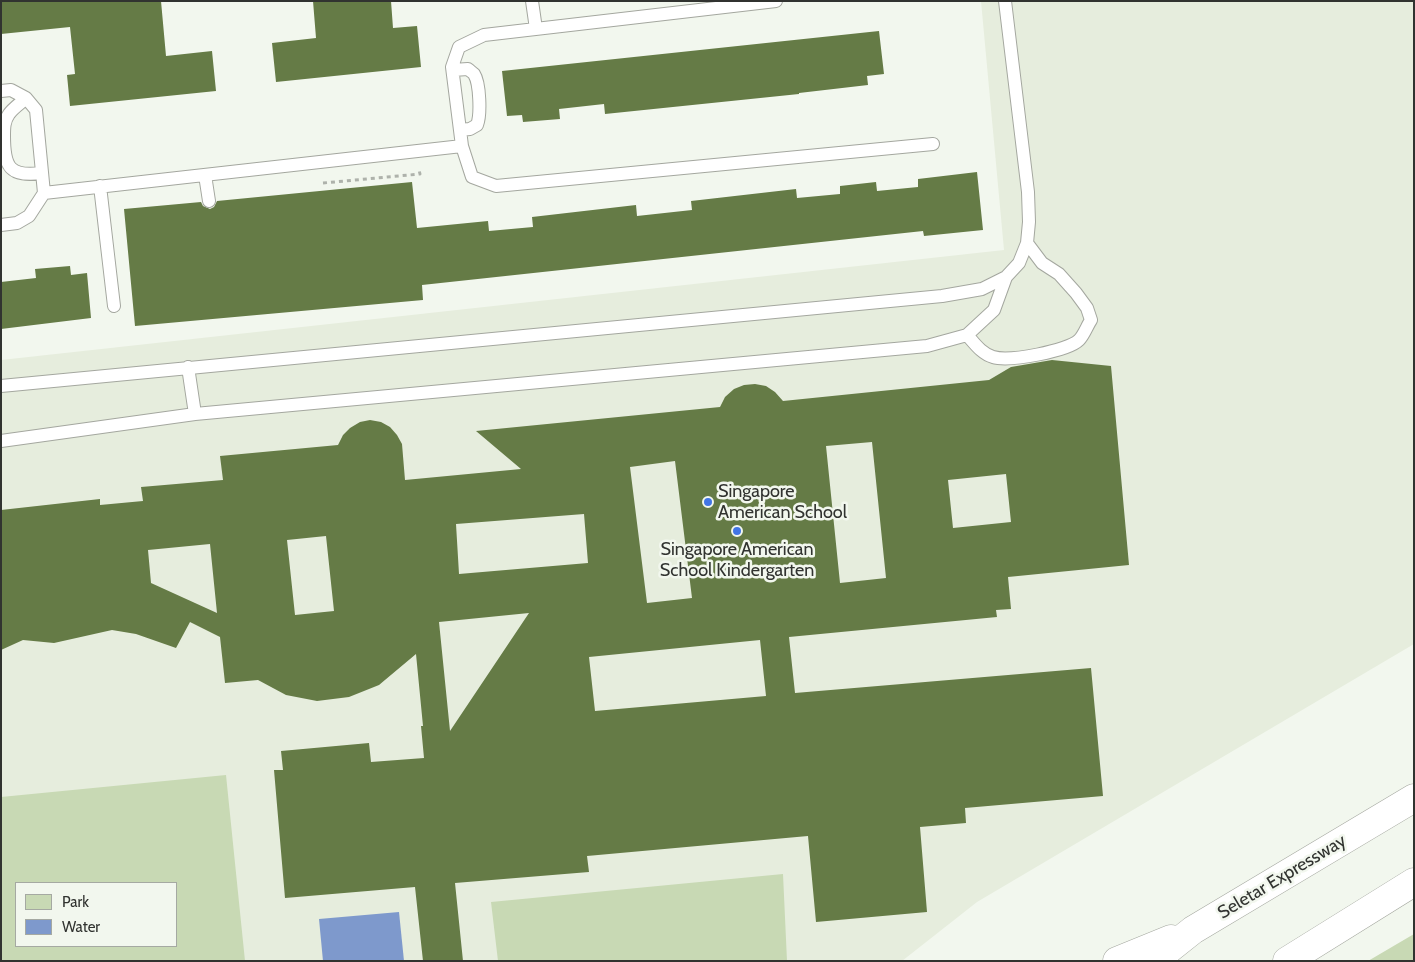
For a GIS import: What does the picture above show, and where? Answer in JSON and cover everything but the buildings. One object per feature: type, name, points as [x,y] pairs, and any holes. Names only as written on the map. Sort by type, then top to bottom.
[{"type":"highway","name":"Seletar Expressway","points":[[1154,961],[1193,930],[1414,798]]},
{"type":"highway","points":[[1286,961],[1414,882]]},
{"type":"highway","points":[[1117,961],[1193,930]]},
{"type":"lane","points":[[532,1],[536,29]]},
{"type":"lane","points":[[776,1],[484,35],[459,47],[453,70],[462,146],[472,177],[496,186],[933,144]]},
{"type":"lane","points":[[1,386],[942,296],[982,289],[1006,277],[1019,263],[1027,243],[1029,222],[1028,192],[1006,1]]},
{"type":"lane","points":[[453,70],[468,69],[474,75],[480,116],[477,125],[470,129],[460,130]]},
{"type":"lane","points":[[1,90],[11,90],[26,98],[36,110],[44,192],[29,216],[17,223],[1,225]]},
{"type":"lane","points":[[26,98],[9,114],[4,123],[4,144],[7,164],[24,175],[42,173]]},
{"type":"lane","points":[[44,192],[462,146]]},
{"type":"lane","points":[[205,175],[209,201]]},
{"type":"lane","points":[[100,186],[114,306]]},
{"type":"lane","points":[[967,335],[980,350],[993,357],[1010,359],[1045,354],[1078,341],[1091,320],[1087,308],[1059,274],[1042,263],[1027,243]]},
{"type":"lane","points":[[1,441],[195,414],[918,347],[967,335],[994,310],[1006,277]]},
{"type":"lane","points":[[188,367],[195,414]]},
{"type":"shaded area","name":"Singapore American School","points":[[981,1],[1414,1],[1414,644],[977,902],[902,961],[1,961],[1,360],[1004,250]]},
{"type":"green space","points":[[226,775],[245,961],[1,961],[1,797]]},
{"type":"green space","points":[[783,874],[787,961],[498,961],[491,902]]},
{"type":"green space","points":[[1414,934],[1414,961],[1368,961]]},
{"type":"water","points":[[399,912],[404,961],[323,961],[319,919]]},
{"type":"place","name":"Singapore American School","points":[[708,502]]},
{"type":"place","name":"Singapore American School Kindergarten","points":[[737,531]]}]
